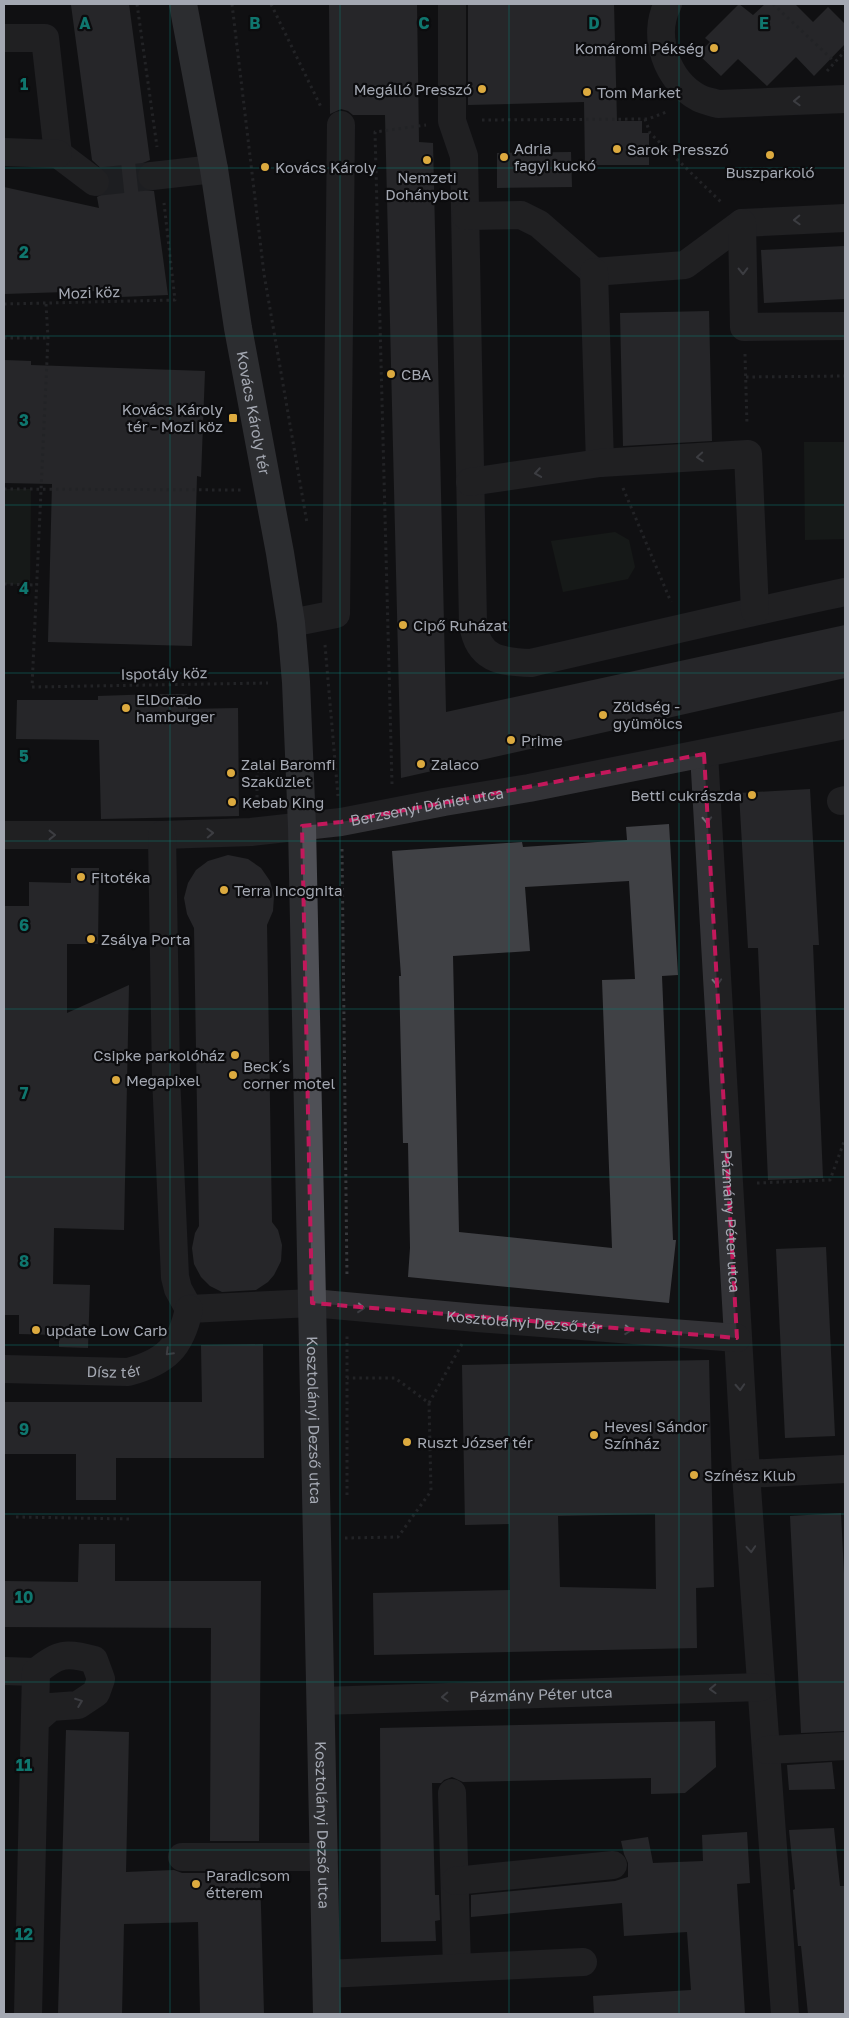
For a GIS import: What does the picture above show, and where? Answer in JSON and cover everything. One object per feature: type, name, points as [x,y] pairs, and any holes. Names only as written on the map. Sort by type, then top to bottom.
[{"type":"main road","name":"Kovács Károly tér","points":[[183,4],[214,169],[238,328],[269,492],[291,623],[296,682],[302,826]]},
{"type":"main road","name":"Kosztolányi Dezső utca","points":[[302,826],[313,1379],[322,1701],[327,2014]]},
{"type":"street","points":[[452,4],[452,120],[464,156],[473,624],[475,638],[483,651],[495,658],[510,662],[531,663],[845,592]]},
{"type":"street","points":[[668,4],[664,12],[660,33],[663,52],[672,71],[681,83],[699,98],[718,104],[845,99]]},
{"type":"street","points":[[4,38],[44,38],[58,154]]},
{"type":"street","points":[[291,623],[336,614],[342,125]]},
{"type":"street","points":[[4,152],[58,154],[95,182]]},
{"type":"street","points":[[157,176],[214,169]]},
{"type":"street","points":[[466,216],[521,215],[539,224],[594,272],[606,463]]},
{"type":"street","points":[[594,272],[684,265],[742,223],[845,218]]},
{"type":"street","points":[[742,223],[744,326],[845,326]]},
{"type":"street","points":[[470,482],[606,463],[748,454],[755,611]]},
{"type":"street","name":"Berzsenyi Dániel utca","points":[[4,835],[251,832],[342,822],[529,788],[845,726]]},
{"type":"street","name":"Pázmány Péter utca","points":[[704,754],[746,1474],[785,2014]]},
{"type":"street","points":[[162,834],[166,1076],[175,1277],[178,1289],[189,1309]]},
{"type":"street","name":"Kosztolányi Dezső tér","points":[[189,1309],[312,1303],[738,1338]]},
{"type":"street","name":"Dísz tér","points":[[4,1369],[128,1372],[143,1368],[156,1363],[173,1349],[186,1325],[189,1309]]},
{"type":"street","points":[[746,1474],[845,1469]]},
{"type":"street","points":[[4,1671],[36,1672],[51,1660],[73,1654],[94,1660],[101,1679],[96,1693],[78,1705],[51,1707],[36,1720]]},
{"type":"street","points":[[28,2014],[36,1672]]},
{"type":"street","name":"Pázmány Péter utca","points":[[322,1701],[761,1687]]},
{"type":"street","points":[[766,1750],[845,1746]]},
{"type":"street","points":[[452,1793],[457,1968]]},
{"type":"street","points":[[182,1857],[324,1857]]},
{"type":"street","points":[[455,1881],[613,1865]]},
{"type":"street","points":[[326,1974],[582,1962]]},
{"type":"path","points":[[137,4],[157,176]]},
{"type":"path","points":[[232,4],[264,274],[308,529]]},
{"type":"path","points":[[271,4],[327,119],[342,125],[375,132],[452,120],[645,119],[699,98]]},
{"type":"path","points":[[773,4],[835,62]]},
{"type":"path","points":[[645,119],[650,133],[742,223]]},
{"type":"path","points":[[375,132],[392,788]]},
{"type":"path","name":"Mozi köz","points":[[4,304],[175,300],[157,176]]},
{"type":"path","points":[[4,584],[36,585],[48,338],[46,304]]},
{"type":"path","points":[[744,326],[748,454]]},
{"type":"path","points":[[4,338],[48,338]]},
{"type":"path","points":[[746,377],[845,376]]},
{"type":"path","points":[[606,463],[682,629]]},
{"type":"path","points":[[4,489],[269,492]]},
{"type":"path","name":"Ispotály köz","points":[[36,585],[32,687],[296,682]]},
{"type":"path","points":[[323,618],[338,799],[342,822]]},
{"type":"path","points":[[343,871],[348,1306],[347,1501]]},
{"type":"path","points":[[729,1185],[830,1180],[845,1139]]},
{"type":"path","points":[[317,1539],[398,1537],[431,1491],[429,1403],[477,1318]]},
{"type":"path","points":[[313,1379],[395,1378],[429,1403]]},
{"type":"path","points":[[16,1518],[130,1519]]},
{"type":"path","points":[[346,1530],[346,1547]]},
{"type":"highlighted area","points":[[704,754],[737,1338],[312,1303],[302,826],[341,822]]},
{"type":"shaded area","points":[[804,442],[845,442],[845,539],[805,540]]},
{"type":"shaded area","points":[[4,489],[31,489],[30,585],[4,584]]},
{"type":"shaded area","points":[[615,532],[629,540],[635,567],[628,579],[563,592],[551,541]]},
{"type":"building","points":[[129,4],[150,160],[143,163],[138,169],[137,178],[139,185],[145,190],[154,191],[168,295],[96,298],[96,291],[4,294],[4,187],[99,208],[97,197],[107,192],[110,184],[109,176],[92,160],[71,5]]},
{"type":"building","points":[[329,4],[417,4],[419,142],[433,143],[446,712],[845,625],[845,678],[401,778],[385,115],[353,115],[341,109],[330,114]]},
{"type":"building","points":[[468,4],[614,4],[617,121],[642,121],[642,133],[649,133],[649,165],[585,165],[584,102],[468,105]]},
{"type":"building","points":[[739,4],[753,15],[765,4],[795,4],[813,22],[828,7],[845,24],[845,44],[814,76],[796,57],[767,86],[738,59],[721,76],[698,54],[710,42],[705,38]]},
{"type":"building","points":[[571,152],[572,187],[497,188],[497,153]]},
{"type":"building","points":[[845,246],[845,299],[764,303],[761,250]]},
{"type":"building","points":[[709,311],[712,441],[623,446],[620,313]]},
{"type":"building","points":[[4,360],[31,361],[31,365],[205,371],[201,477],[197,476],[192,646],[48,642],[52,484],[4,483]]},
{"type":"building","points":[[187,694],[188,709],[238,708],[239,816],[101,819],[99,740],[16,739],[17,700],[98,700],[98,696]]},
{"type":"building","points":[[810,789],[819,945],[813,945],[823,1178],[768,1180],[758,948],[748,948],[739,793]]},
{"type":"building","points":[[669,824],[678,975],[662,976],[673,1240],[676,1240],[669,1303],[408,1277],[410,1248],[408,1143],[403,1143],[399,976],[401,976],[392,851],[522,842],[523,847],[627,840],[626,827]],"holes":[[[629,881],[635,979],[602,980],[612,1248],[459,1232],[453,956],[530,951],[525,887]]]},
{"type":"building","name":"Beck´s corner motel","points":[[228,855],[248,859],[261,868],[270,881],[274,896],[273,911],[267,925],[272,1222],[278,1230],[282,1245],[281,1261],[268,1282],[256,1290],[222,1292],[210,1286],[201,1277],[194,1264],[192,1248],[195,1233],[199,1226],[194,928],[187,914],[184,898],[188,883],[196,870],[208,861]]},
{"type":"building","points":[[71,868],[99,868],[98,944],[67,944],[67,1013],[129,985],[124,1230],[54,1228],[53,1284],[90,1285],[88,1348],[59,1347],[59,1335],[19,1334],[19,1315],[4,1315],[4,906],[29,906],[29,882],[71,883]]},
{"type":"building","points":[[826,1247],[835,1436],[785,1438],[776,1249]]},
{"type":"building","points":[[263,1344],[264,1458],[116,1458],[116,1500],[76,1500],[76,1454],[4,1454],[4,1402],[202,1402],[201,1345]]},
{"type":"building","points":[[709,1360],[714,1587],[696,1588],[697,1648],[374,1655],[373,1593],[510,1590],[509,1524],[465,1525],[462,1365]],"holes":[[[655,1514],[656,1589],[560,1587],[558,1516]]]},
{"type":"building","points":[[841,1513],[845,1594],[845,1731],[801,1733],[790,1516]]},
{"type":"building","points":[[79,1544],[115,1544],[115,1581],[261,1581],[259,1841],[210,1841],[211,1628],[4,1627],[4,1581],[78,1582]]},
{"type":"building","points":[[715,1721],[716,1767],[685,1793],[651,1794],[651,1778],[463,1782],[452,1777],[441,1783],[432,1783],[435,1895],[439,1895],[440,1920],[435,1921],[436,1941],[381,1942],[380,1728]]},
{"type":"building","points":[[66,1730],[129,1732],[126,1872],[174,1870],[182,1873],[260,1873],[264,2014],[200,2014],[198,1922],[124,1924],[122,2014],[58,2014]]},
{"type":"building","points":[[832,1762],[835,1789],[789,1790],[787,1765]]},
{"type":"building","points":[[834,1828],[840,1886],[845,1886],[845,2014],[808,2014],[801,1946],[798,1946],[789,1830]]},
{"type":"building","points":[[747,1832],[750,1883],[737,1884],[745,2014],[594,2014],[593,1996],[691,1990],[687,1932],[624,1936],[622,1903],[471,1917],[471,1895],[615,1881],[628,1877],[628,1863],[621,1841],[648,1837],[653,1863],[703,1861],[702,1835]]},
{"type":"tunnel","points":[[95,182],[152,176]]},
{"type":"place","name":"Komáromi Pékség","points":[[714,48]]},
{"type":"place","name":"Megálló Presszó","points":[[482,89]]},
{"type":"place","name":"Tom Market","points":[[587,92]]},
{"type":"place","name":"Sarok Presszó","points":[[617,149]]},
{"type":"place","name":"Buszparkoló","points":[[770,155]]},
{"type":"place","name":"Adria fagyi kuckó","points":[[504,157]]},
{"type":"place","name":"Nemzeti Dohánybolt","points":[[427,160]]},
{"type":"place","name":"Kovács Károly","points":[[265,167]]},
{"type":"place","name":"CBA","points":[[391,374]]},
{"type":"place","name":"Kovács Károly tér - Mozi köz","points":[[233,418]]},
{"type":"place","name":"Cipő Ruházat","points":[[403,625]]},
{"type":"place","name":"ElDorado hamburger","points":[[126,708]]},
{"type":"place","name":"Zöldség - gyümölcs","points":[[603,715]]},
{"type":"place","name":"Prime","points":[[511,740]]},
{"type":"place","name":"Zalaco","points":[[421,764]]},
{"type":"place","name":"Zalai Baromfi Szaküzlet","points":[[231,773]]},
{"type":"place","name":"Betti cukrászda","points":[[752,795]]},
{"type":"place","name":"Kebab King","points":[[232,802]]},
{"type":"place","name":"Fitotéka","points":[[81,877]]},
{"type":"place","name":"Terra Incognita","points":[[224,890]]},
{"type":"place","name":"Zsálya Porta","points":[[91,939]]},
{"type":"place","name":"Csipke parkolóház","points":[[235,1055]]},
{"type":"place","name":"Beck´s corner motel","points":[[233,1075]]},
{"type":"place","name":"Megapixel","points":[[116,1080]]},
{"type":"place","name":"update Low Carb","points":[[36,1330]]},
{"type":"place","name":"Hevesi Sándor Színház","points":[[594,1435]]},
{"type":"place","name":"Ruszt József tér","points":[[407,1442]]},
{"type":"place","name":"Színész Klub","points":[[694,1475]]},
{"type":"place","name":"Paradicsom étterem","points":[[196,1884]]}]
